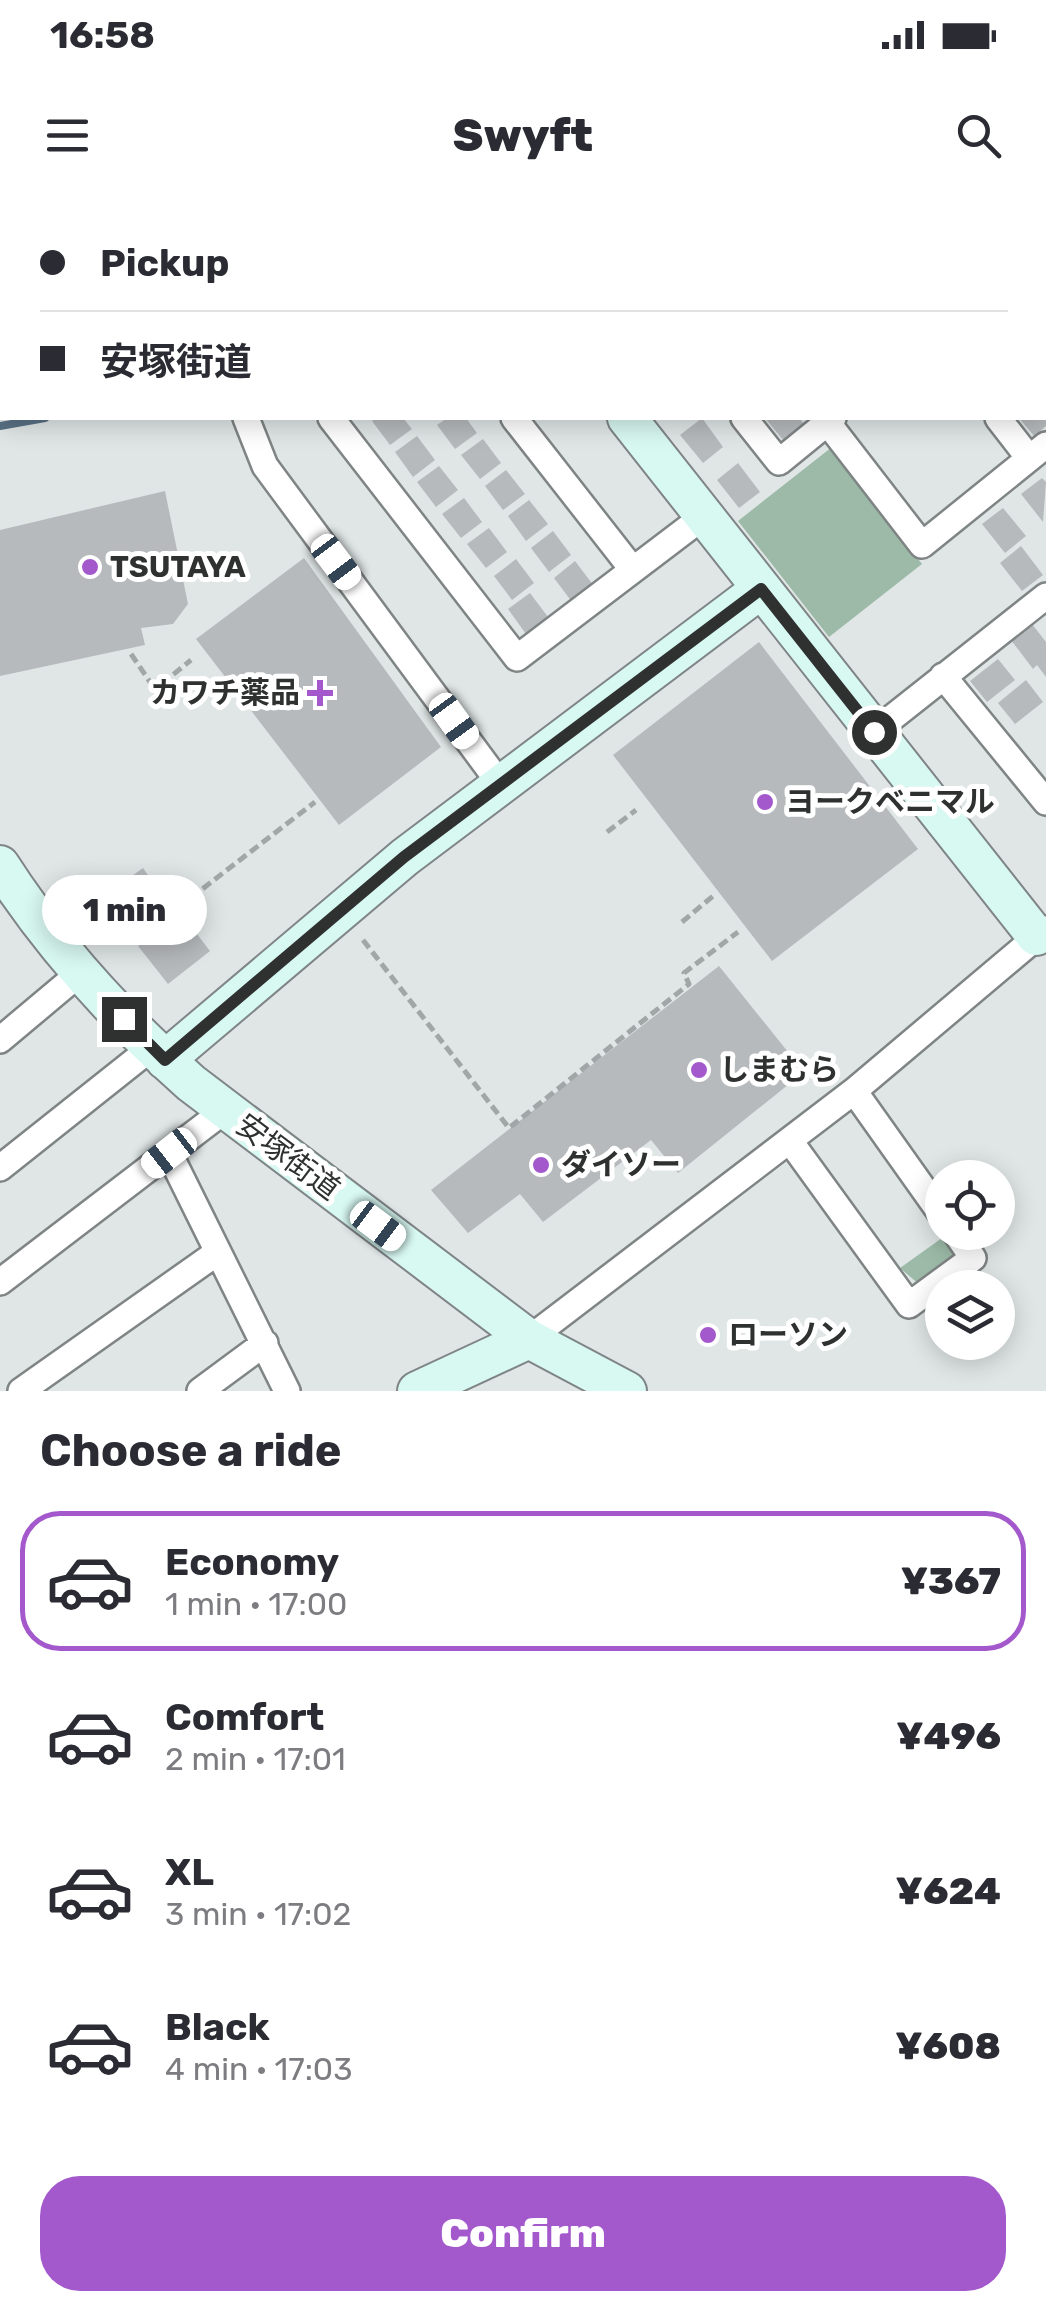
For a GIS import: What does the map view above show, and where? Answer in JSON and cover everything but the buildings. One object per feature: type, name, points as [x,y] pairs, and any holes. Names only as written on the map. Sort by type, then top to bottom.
[{"type":"street","points":[[247,420],[265,466],[501,785]]},
{"type":"street","points":[[334,420],[517,658],[704,516]]},
{"type":"street","points":[[516,420],[633,570]]},
{"type":"street","points":[[417,1391],[529,1339],[854,1091],[1041,933],[874,732],[704,516],[635,420]]},
{"type":"street","points":[[746,420],[779,462],[830,420],[922,546],[1038,452],[1000,420]]},
{"type":"street","points":[[0,1168],[158,1054],[404,857],[761,589]]},
{"type":"street","points":[[874,732],[1046,596]]},
{"type":"street","points":[[943,676],[1046,802]]},
{"type":"street","name":"安塚街道","points":[[7,890],[158,1054],[225,1110],[529,1339],[627,1391]]},
{"type":"street","points":[[0,1040],[81,972]]},
{"type":"street","points":[[854,1091],[925,1191]]},
{"type":"street","points":[[0,1282],[225,1110]]},
{"type":"street","points":[[790,1140],[910,1305],[974,1258],[968,1250]]},
{"type":"street","points":[[169,1153],[288,1391]]},
{"type":"street","points":[[21,1391],[218,1252]]},
{"type":"street","points":[[200,1391],[265,1343]]},
{"type":"path","points":[[131,654],[150,682],[164,682],[191,660]]},
{"type":"path","points":[[179,907],[314,802]]},
{"type":"path","points":[[608,832],[636,810]]},
{"type":"path","points":[[682,922],[713,896]]},
{"type":"path","points":[[363,940],[508,1128],[689,984],[684,973],[738,932]]},
{"type":"green space","points":[[832,447],[922,564],[829,637],[738,521]]},
{"type":"green space","points":[[925,1250],[953,1253],[952,1264],[944,1270],[925,1270],[925,1283],[921,1286],[900,1268]]},
{"type":"waterway","points":[[0,426],[34,420]]},
{"type":"place","name":"TSUTAYA","points":[[90,567]]},
{"type":"place","name":"カワチ薬品","points":[[320,693]]},
{"type":"place","name":"ヨークベニマル","points":[[765,802]]},
{"type":"place","name":"しまむら","points":[[699,1070]]},
{"type":"place","name":"ダイソー","points":[[541,1165]]},
{"type":"place","name":"ローソン","points":[[708,1335]]},
{"type":"route","points":[[124,1019],[165,1060],[310,941],[404,857],[761,589],[874,732]]}]
